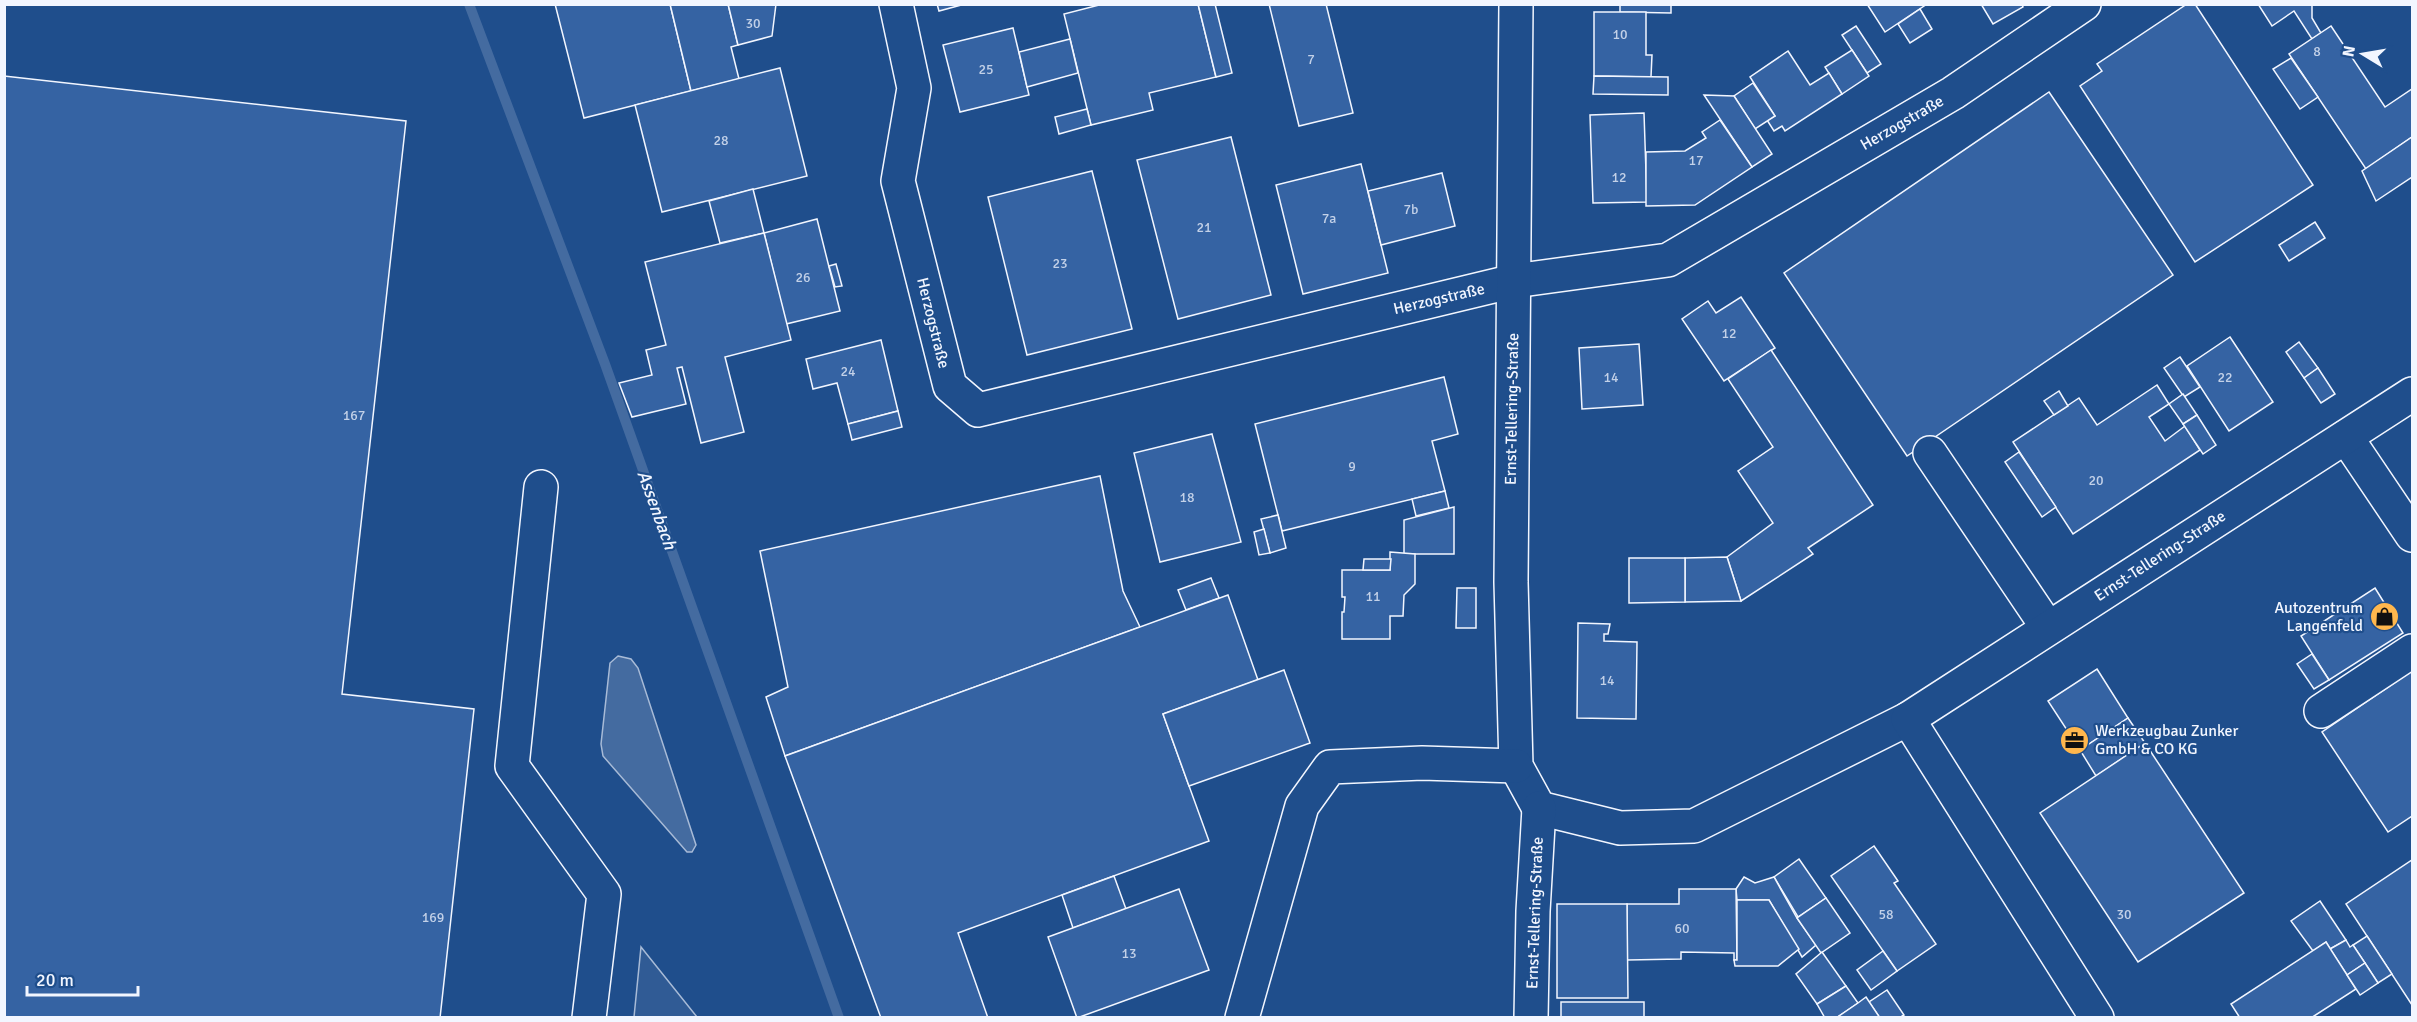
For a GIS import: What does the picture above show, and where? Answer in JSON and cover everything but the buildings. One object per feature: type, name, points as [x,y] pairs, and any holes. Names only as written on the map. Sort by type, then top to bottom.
[{"type":"street","name":"Herzogstraße","points":[[896,4],[914,88],[897,181],[950,386],[978,410],[1514,281],[1668,260],[1953,93],[2085,4]]},
{"type":"street","name":"Ernst-Tellering-Straße","points":[[1516,4],[1510,582],[1516,766],[1539,808],[1533,911],[1531,1017]]},
{"type":"street","name":"Ernst-Tellering-Straße","points":[[1539,808],[1620,828],[1694,826],[1908,719],[2412,394]]},
{"type":"street","points":[[2346,437],[2412,535]]},
{"type":"street","points":[[1930,453],[2048,628]]},
{"type":"street","points":[[541,487],[512,766],[604,894],[589,1017]]},
{"type":"street","points":[[2322,711],[2412,651]]},
{"type":"street","points":[[1908,719],[2097,1017]]},
{"type":"street","points":[[1242,1017],[1302,806],[1330,767],[1422,763],[1516,766]]},
{"type":"shaded area","points":[[618,656],[631,659],[638,668],[696,845],[692,852],[687,852],[603,756],[601,744],[610,663]]},
{"type":"shaded area","points":[[641,947],[697,1017],[634,1017]]},
{"type":"waterway","name":"Assenbach","points":[[469,4],[605,364],[839,1018]]},
{"type":"place","name":"Autozentrum Langenfeld","points":[[2384,617]]},
{"type":"place","name":"Werkzeugbau Zunker GmbH & CO KG","points":[[2074,740]]}]
